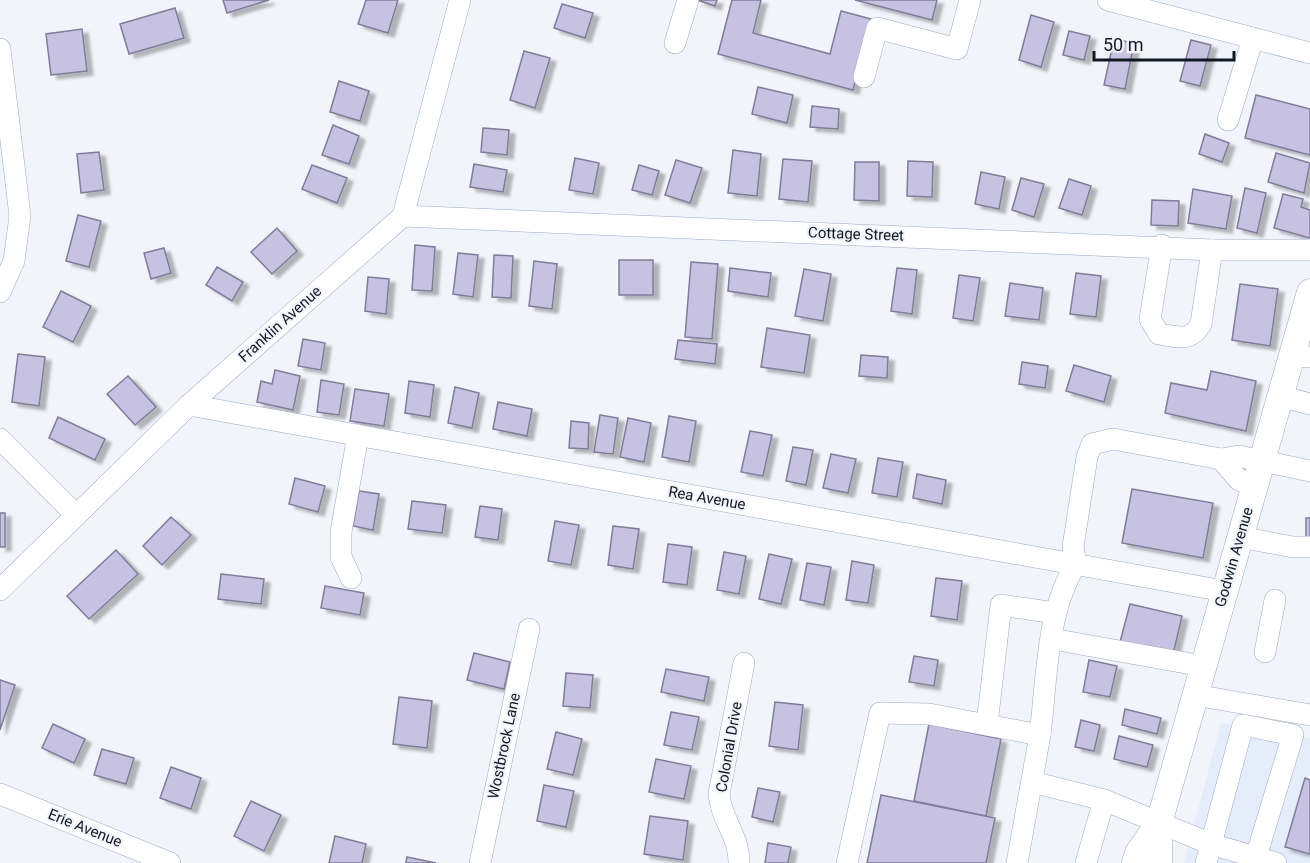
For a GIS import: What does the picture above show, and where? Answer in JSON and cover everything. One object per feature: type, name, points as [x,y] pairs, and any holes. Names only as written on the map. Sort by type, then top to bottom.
[{"type":"main road","name":"Godwin Avenue","points":[[1159,863],[1159,823],[1280,396],[1300,356],[1310,292]]},
{"type":"main road","name":"Godwin Avenue","points":[[1135,863],[1138,853],[1159,823]]},
{"type":"street","points":[[403,216],[460,0]]},
{"type":"street","points":[[675,43],[688,0]]},
{"type":"street","points":[[864,77],[877,28],[957,49],[970,0]]},
{"type":"street","points":[[1108,0],[1310,53]]},
{"type":"street","points":[[1228,120],[1253,38]]},
{"type":"street","points":[[0,50],[20,216],[14,261],[0,292]]},
{"type":"street","name":"Cottage Street","points":[[403,216],[1162,246],[1212,250],[1310,250]]},
{"type":"street","name":"Franklin Avenue","points":[[0,590],[189,405],[403,216]]},
{"type":"street","points":[[1162,246],[1150,319],[1160,334],[1182,338],[1196,333],[1202,324],[1212,250]]},
{"type":"street","points":[[1280,396],[1310,404]]},
{"type":"street","name":"Rea Avenue","points":[[189,405],[1224,591]]},
{"type":"street","points":[[351,578],[341,557],[341,532],[358,435]]},
{"type":"street","points":[[0,439],[76,515]]},
{"type":"street","points":[[1017,863],[1040,735],[1055,613],[1064,584],[1076,564],[1074,547],[1087,457],[1092,444],[1113,439],[1221,459],[1239,456],[1310,471]]},
{"type":"street","points":[[1221,459],[1239,480],[1254,486]]},
{"type":"street","points":[[1240,537],[1293,548],[1310,547]]},
{"type":"street","points":[[1265,652],[1275,600]]},
{"type":"street","points":[[987,724],[1001,604],[1055,613]]},
{"type":"street","name":"Wostbrock Lane","points":[[480,863],[529,629]]},
{"type":"street","points":[[1052,639],[1203,666]]},
{"type":"street","name":"Colonial Drive","points":[[740,863],[736,839],[720,808],[719,794],[744,663]]},
{"type":"street","points":[[1195,695],[1310,715]]},
{"type":"street","points":[[1261,729],[1269,708]]},
{"type":"street","points":[[848,863],[880,713],[929,714],[1040,735]]},
{"type":"street","points":[[1032,782],[1104,801],[1159,823],[1208,853],[1266,860],[1293,735],[1243,725],[1208,853]]},
{"type":"street","name":"Erie Avenue","points":[[0,794],[170,863]]},
{"type":"street","points":[[1086,863],[1104,801]]},
{"type":"shaded area","points":[[1221,723],[1310,738],[1310,863],[1184,863]]},
{"type":"building","points":[[223,0],[269,0],[227,13]]},
{"type":"building","points":[[366,0],[398,0],[388,33],[358,24]]},
{"type":"building","points":[[697,0],[717,0],[715,6]]},
{"type":"building","points":[[732,0],[761,0],[753,33],[830,54],[841,11],[871,19],[853,90],[718,54]]},
{"type":"building","points":[[855,0],[937,0],[932,20]]},
{"type":"building","points":[[562,4],[593,13],[585,38],[554,28]]},
{"type":"building","points":[[175,8],[184,38],[129,54],[120,24]]},
{"type":"building","points":[[1031,15],[1054,22],[1041,67],[1019,60]]},
{"type":"building","points":[[82,29],[87,71],[51,75],[46,34]]},
{"type":"building","points":[[1069,31],[1090,36],[1084,60],[1063,55]]},
{"type":"building","points":[[1114,39],[1134,43],[1125,89],[1104,85]]},
{"type":"building","points":[[1191,40],[1211,45],[1200,86],[1180,81]]},
{"type":"building","points":[[524,51],[550,58],[535,108],[510,100]]},
{"type":"building","points":[[339,81],[369,91],[360,121],[330,112]]},
{"type":"building","points":[[758,87],[793,95],[787,123],[752,114]]},
{"type":"building","points":[[1256,95],[1310,109],[1310,155],[1245,138]]},
{"type":"building","points":[[812,106],[839,109],[838,129],[810,127]]},
{"type":"building","points":[[333,125],[359,136],[349,164],[322,155]]},
{"type":"building","points":[[483,128],[509,130],[507,155],[481,152]]},
{"type":"building","points":[[1205,134],[1229,143],[1222,162],[1199,154]]},
{"type":"building","points":[[733,150],[761,154],[757,196],[728,193]]},
{"type":"building","points":[[99,152],[104,190],[81,193],[77,154]]},
{"type":"building","points":[[1276,153],[1310,163],[1304,193],[1268,182]]},
{"type":"building","points":[[575,158],[599,163],[593,194],[569,190]]},
{"type":"building","points":[[783,159],[812,161],[808,202],[779,199]]},
{"type":"building","points":[[676,160],[702,168],[690,203],[665,195]]},
{"type":"building","points":[[908,161],[933,162],[932,197],[907,196]]},
{"type":"building","points":[[855,162],[879,162],[879,201],[854,200]]},
{"type":"building","points":[[474,164],[507,170],[503,192],[470,187]]},
{"type":"building","points":[[312,165],[347,178],[337,203],[302,189]]},
{"type":"building","points":[[639,165],[659,171],[652,195],[632,190]]},
{"type":"building","points":[[981,172],[1005,177],[999,209],[975,204]]},
{"type":"building","points":[[1021,178],[1044,184],[1034,217],[1012,210]]},
{"type":"building","points":[[1069,179],[1091,186],[1082,215],[1059,208]]},
{"type":"building","points":[[1245,188],[1266,193],[1257,233],[1237,228]]},
{"type":"building","points":[[1193,189],[1232,196],[1226,229],[1188,223]]},
{"type":"building","points":[[1283,194],[1303,199],[1301,207],[1310,210],[1310,238],[1274,228]]},
{"type":"building","points":[[1152,200],[1179,201],[1178,226],[1151,225]]},
{"type":"building","points":[[78,215],[101,221],[89,267],[66,261]]},
{"type":"building","points":[[277,228],[297,251],[272,274],[251,252]]},
{"type":"building","points":[[415,245],[435,247],[432,291],[412,290]]},
{"type":"building","points":[[164,248],[171,273],[151,279],[144,253]]},
{"type":"building","points":[[458,253],[478,255],[473,297],[453,294]]},
{"type":"building","points":[[494,255],[513,256],[511,298],[492,297]]},
{"type":"building","points":[[619,260],[653,260],[653,295],[619,295]]},
{"type":"building","points":[[534,261],[557,264],[552,309],[529,306]]},
{"type":"building","points":[[691,262],[718,264],[712,339],[685,337]]},
{"type":"building","points":[[217,267],[243,282],[232,301],[206,285]]},
{"type":"building","points":[[730,268],[771,273],[768,297],[728,291]]},
{"type":"building","points":[[897,268],[917,270],[912,314],[891,311]]},
{"type":"building","points":[[804,269],[831,274],[823,321],[795,316]]},
{"type":"building","points":[[1076,273],[1101,276],[1096,317],[1070,314]]},
{"type":"building","points":[[959,275],[980,278],[973,321],[953,318]]},
{"type":"building","points":[[368,277],[389,279],[386,314],[365,311]]},
{"type":"building","points":[[1010,283],[1043,288],[1039,320],[1005,316]]},
{"type":"building","points":[[1240,284],[1278,289],[1270,346],[1232,340]]},
{"type":"building","points":[[61,291],[91,306],[73,342],[43,327]]},
{"type":"building","points":[[767,328],[810,335],[804,373],[761,367]]},
{"type":"building","points":[[303,339],[325,343],[321,370],[298,366]]},
{"type":"building","points":[[678,340],[717,344],[715,364],[675,359]]},
{"type":"building","points":[[18,354],[45,357],[39,406],[12,402]]},
{"type":"building","points":[[861,355],[888,357],[887,378],[859,376]]},
{"type":"building","points":[[1022,362],[1048,366],[1045,388],[1019,384]]},
{"type":"building","points":[[1074,365],[1111,376],[1104,402],[1066,391]]},
{"type":"building","points":[[275,370],[300,376],[293,410],[257,402],[261,381],[272,384]]},
{"type":"building","points":[[1211,371],[1256,381],[1246,431],[1165,413],[1171,383],[1207,390]]},
{"type":"building","points":[[128,376],[156,407],[135,425],[107,394]]},
{"type":"building","points":[[321,380],[344,384],[339,415],[317,412]]},
{"type":"building","points":[[409,381],[434,385],[430,417],[405,413]]},
{"type":"building","points":[[455,387],[479,393],[472,428],[448,423]]},
{"type":"building","points":[[355,389],[389,394],[384,426],[350,421]]},
{"type":"building","points":[[498,402],[532,409],[527,436],[493,429]]},
{"type":"building","points":[[600,415],[618,418],[613,454],[594,452]]},
{"type":"building","points":[[669,416],[696,421],[689,462],[662,457]]},
{"type":"building","points":[[58,417],[105,439],[95,460],[49,438]]},
{"type":"building","points":[[628,418],[651,423],[644,462],[620,457]]},
{"type":"building","points":[[571,421],[589,423],[588,449],[569,448]]},
{"type":"building","points":[[750,431],[772,435],[763,476],[741,472]]},
{"type":"building","points":[[793,447],[813,450],[806,485],[786,481]]},
{"type":"building","points":[[831,454],[856,459],[848,493],[823,488]]},
{"type":"building","points":[[878,458],[903,462],[897,497],[872,493]]},
{"type":"building","points":[[917,474],[946,480],[942,504],[913,498]]},
{"type":"building","points":[[295,478],[325,486],[318,512],[289,504]]},
{"type":"building","points":[[1132,489],[1213,503],[1203,558],[1122,543]]},
{"type":"building","points":[[359,491],[379,494],[373,530],[353,526]]},
{"type":"building","points":[[412,501],[446,505],[442,533],[408,529]]},
{"type":"building","points":[[480,506],[502,509],[498,540],[475,537]]},
{"type":"building","points":[[0,513],[5,513],[5,547],[0,547]]},
{"type":"building","points":[[171,517],[191,535],[162,565],[143,546]]},
{"type":"building","points":[[1306,518],[1310,518],[1310,541],[1306,542]]},
{"type":"building","points":[[555,521],[579,525],[571,565],[548,561]]},
{"type":"building","points":[[613,526],[639,529],[633,569],[608,565]]},
{"type":"building","points":[[668,544],[692,547],[687,585],[663,582]]},
{"type":"building","points":[[116,550],[138,574],[89,619],[67,596]]},
{"type":"building","points":[[724,552],[746,556],[739,594],[717,590]]},
{"type":"building","points":[[769,554],[792,559],[781,604],[759,599]]},
{"type":"building","points":[[852,561],[874,565],[868,603],[846,600]]},
{"type":"building","points":[[807,563],[831,567],[824,605],[800,600]]},
{"type":"building","points":[[221,574],[264,579],[261,604],[218,599]]},
{"type":"building","points":[[936,578],[962,581],[957,620],[931,616]]},
{"type":"building","points":[[325,586],[364,593],[360,615],[321,608]]},
{"type":"building","points":[[1130,604],[1182,616],[1172,659],[1119,646]]},
{"type":"building","points":[[474,653],[510,662],[504,689],[467,680]]},
{"type":"building","points":[[914,656],[938,660],[934,686],[909,682]]},
{"type":"building","points":[[1089,660],[1117,666],[1110,697],[1083,692]]},
{"type":"building","points":[[666,669],[709,677],[704,701],[661,692]]},
{"type":"building","points":[[566,673],[593,675],[590,708],[563,706]]},
{"type":"building","points":[[0,680],[15,685],[0,730]]},
{"type":"building","points":[[399,697],[432,701],[427,748],[393,744]]},
{"type":"building","points":[[775,702],[803,705],[798,750],[769,746]]},
{"type":"building","points":[[1125,709],[1161,718],[1157,734],[1122,725]]},
{"type":"building","points":[[671,712],[699,717],[692,750],[664,745]]},
{"type":"building","points":[[1081,720],[1100,725],[1094,751],[1075,747]]},
{"type":"building","points":[[53,724],[85,739],[74,763],[42,748]]},
{"type":"building","points":[[929,724],[1001,739],[986,816],[914,801]]},
{"type":"building","points":[[556,732],[582,739],[573,775],[547,769]]},
{"type":"building","points":[[1119,736],[1153,745],[1147,767],[1114,759]]},
{"type":"building","points":[[102,749],[134,758],[126,784],[94,775]]},
{"type":"building","points":[[656,759],[691,766],[684,799],[649,792]]},
{"type":"building","points":[[171,767],[201,778],[191,809],[160,798]]},
{"type":"building","points":[[1305,778],[1310,780],[1310,854],[1285,847]]},
{"type":"building","points":[[544,785],[574,791],[566,827],[537,821]]},
{"type":"building","points":[[758,788],[780,792],[773,822],[752,817]]},
{"type":"building","points":[[881,795],[995,818],[986,863],[867,863]]},
{"type":"building","points":[[251,801],[281,815],[264,851],[234,836]]},
{"type":"building","points":[[650,816],[688,821],[683,860],[644,854]]},
{"type":"building","points":[[335,836],[366,844],[362,863],[329,863]]},
{"type":"building","points":[[768,843],[791,847],[788,863],[765,863]]},
{"type":"building","points":[[407,857],[436,863],[406,863]]}]
